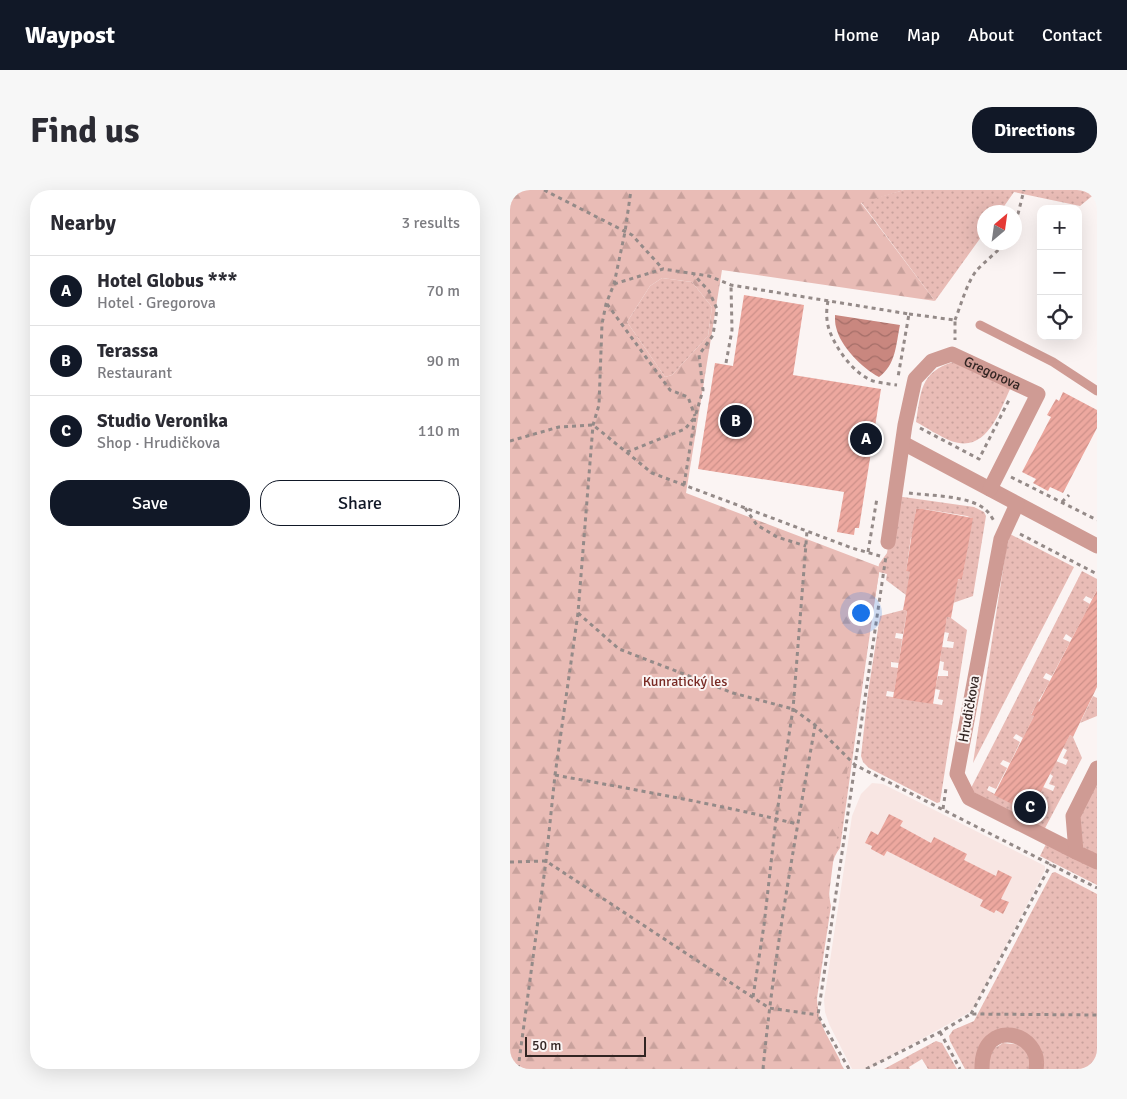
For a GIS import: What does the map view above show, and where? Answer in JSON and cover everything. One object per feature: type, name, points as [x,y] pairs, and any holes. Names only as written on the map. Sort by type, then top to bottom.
[{"type":"street","name":"Gregorova","points":[[887,550],[905,426],[915,379],[932,361],[952,354],[1038,394],[990,489]]},
{"type":"street","points":[[903,443],[1097,546]]},
{"type":"street","name":"Hrudičkova","points":[[1017,504],[1000,539],[957,774],[969,798],[1097,862]]},
{"type":"street","points":[[1076,852],[1072,816],[1097,768]]},
{"type":"street","points":[[982,1069],[982,1057],[987,1045],[996,1037],[1010,1036],[1023,1039],[1033,1048],[1038,1061],[1036,1069]]},
{"type":"lane","points":[[980,325],[1053,362],[1097,391]]},
{"type":"path","points":[[544,190],[632,235],[663,269]]},
{"type":"path","points":[[518,1069],[546,861],[555,775],[578,613],[593,425],[599,405],[602,324],[606,304],[614,284],[631,190]]},
{"type":"path","points":[[1020,205],[1024,190]]},
{"type":"path","points":[[955,342],[955,320],[964,296],[977,270],[999,250]]},
{"type":"path","points":[[614,284],[663,269],[708,276],[731,285],[955,320]]},
{"type":"path","points":[[684,485],[695,417],[703,390],[700,355],[713,335],[717,309],[709,291],[693,274]]},
{"type":"path","points":[[726,363],[732,330],[731,285]]},
{"type":"path","points":[[828,301],[826,312],[829,331],[842,354],[857,371],[872,380],[897,385]]},
{"type":"path","points":[[606,304],[670,390],[688,397],[695,417]]},
{"type":"path","points":[[895,394],[909,314]]},
{"type":"path","points":[[920,428],[979,459],[1013,390]]},
{"type":"path","points":[[627,452],[685,429],[695,417]]},
{"type":"path","points":[[510,441],[559,427],[593,425],[652,473],[852,548],[868,552]]},
{"type":"path","points":[[1009,475],[1097,520]]},
{"type":"path","points":[[1062,502],[1069,495]]},
{"type":"path","points":[[745,508],[757,525],[777,537],[806,546]]},
{"type":"path","points":[[753,997],[764,925],[776,819],[793,709],[807,531]]},
{"type":"path","points":[[849,1069],[818,1014],[887,550]]},
{"type":"path","points":[[578,613],[619,649],[733,693],[793,709],[815,725],[855,765],[1097,888]]},
{"type":"path","points":[[763,1069],[769,1008],[797,824],[815,725]]},
{"type":"path","points":[[555,775],[640,792],[693,800],[797,824]]},
{"type":"path","points":[[510,862],[546,861],[769,1008],[818,1014]]},
{"type":"path","points":[[971,1014],[1051,864]]},
{"type":"path","points":[[866,1069],[940,1032],[971,1014],[1097,1015]]},
{"type":"path","points":[[940,1032],[960,1069]]},
{"type":"path","points":[[1087,1069],[1097,1064]]},
{"type":"shaded area","points":[[872,783],[883,784],[1045,866],[1045,870],[974,1008],[868,1069],[852,1069],[829,1024],[824,1000],[852,816],[861,794]]},
{"type":"green space","name":"Kunratický les","points":[[510,190],[904,190],[861,203],[935,301],[722,270],[686,493],[880,567],[834,855],[814,1011],[840,1060],[841,1069],[510,1069]],"holes":[[[662,278],[692,282],[712,307],[708,336],[672,375],[665,377],[627,322],[650,286]]]},
{"type":"green space","points":[[904,190],[1097,190],[1081,205],[1014,192],[1005,205],[977,205],[977,243],[935,301],[861,202]]},
{"type":"green space","points":[[662,278],[692,282],[712,307],[708,336],[672,375],[665,377],[627,322],[650,286]]},
{"type":"green space","points":[[953,362],[1011,387],[990,428],[974,442],[951,441],[916,422],[921,392],[928,377],[942,366]]},
{"type":"green space","points":[[896,496],[974,507],[984,512],[986,516],[973,596],[953,603],[957,579],[962,580],[972,518],[967,516],[916,509],[915,514],[922,515],[919,538],[911,537],[906,571],[913,572],[906,595],[886,580],[887,574],[879,572],[840,848],[831,868],[829,892],[831,906],[817,998],[823,1026],[830,1044],[844,1069],[825,1069],[804,1029],[879,564],[887,553]]},
{"type":"green space","points":[[1010,534],[1074,567],[973,763],[1006,550]]},
{"type":"green space","points":[[1082,571],[1097,579],[1097,590],[1092,599],[1086,596],[1083,600],[1090,604],[1072,638],[1066,634],[1063,639],[1070,642],[1052,676],[1046,673],[1043,678],[1050,681],[1031,714],[1034,716],[1023,738],[1016,734],[1013,738],[1020,742],[1010,763],[1003,760],[1000,764],[1007,768],[996,789],[989,786],[987,790],[1039,817],[1042,812],[1036,810],[1040,802],[1036,800],[1043,787],[1053,791],[1055,786],[1049,784],[1053,776],[1050,774],[1056,761],[1066,765],[1068,760],[1063,758],[1067,750],[1063,748],[1070,735],[1073,737],[1082,758],[1043,832],[970,790]]},
{"type":"green space","points":[[903,610],[907,611],[903,634],[896,633],[895,638],[902,639],[899,663],[891,662],[891,667],[898,668],[894,692],[887,691],[886,696],[942,705],[943,700],[938,699],[940,690],[935,689],[938,676],[948,676],[948,671],[943,670],[944,662],[940,661],[942,647],[953,648],[954,642],[947,641],[949,633],[944,632],[947,617],[967,630],[940,802],[937,803],[869,768],[863,762],[861,756],[868,693],[880,616]]},
{"type":"green space","points":[[1093,696],[1097,698],[1097,716],[1080,723]]},
{"type":"green space","points":[[1097,781],[1097,858],[1084,848],[1077,832],[1080,814]]},
{"type":"green space","points":[[1046,844],[1097,867],[1097,885],[1040,856]]},
{"type":"green space","points":[[1055,872],[1097,894],[1097,1067],[1093,1069],[1041,1069],[1036,1046],[997,1034],[975,1069],[965,1069],[949,1036],[953,1030],[974,1021],[1052,873]]},
{"type":"green space","points":[[936,1041],[942,1043],[957,1069],[928,1069],[922,1059],[909,1067],[910,1069],[884,1069]]},
{"type":"green space","points":[[1003,1043],[1022,1045],[1032,1061],[1032,1069],[986,1069],[990,1051]]},
{"type":"water","points":[[835,315],[900,325],[892,360],[885,372],[879,377],[859,362],[842,342],[835,324]]},
{"type":"building","points":[[744,295],[804,305],[793,375],[881,389],[859,528],[855,528],[854,535],[837,532],[844,492],[698,469],[715,363],[733,366]]},
{"type":"building","points":[[1063,392],[1097,410],[1097,428],[1063,493],[1050,487],[1048,491],[1033,483],[1036,479],[1022,472],[1051,417],[1047,415],[1056,399],[1059,401]]},
{"type":"building","points":[[916,509],[973,518],[962,580],[958,579],[951,618],[947,617],[933,704],[893,698],[907,611],[903,610],[910,572],[906,571]]},
{"type":"building","points":[[1097,590],[1097,687],[1073,737],[1070,735],[1030,813],[994,795],[1034,716],[1031,715],[1038,701]]},
{"type":"building","points":[[889,814],[903,821],[900,826],[931,843],[934,837],[967,854],[964,860],[996,876],[998,870],[1012,877],[1001,899],[1009,902],[1003,914],[996,910],[994,913],[980,906],[983,900],[887,851],[884,856],[871,849],[872,846],[865,843],[871,831],[878,835]]},
{"type":"place","name":"Terassa","points":[[736,421]]},
{"type":"place","name":"Hotel Globus ***","points":[[866,439]]},
{"type":"place","name":"Studio Veronika","points":[[1030,807]]}]
